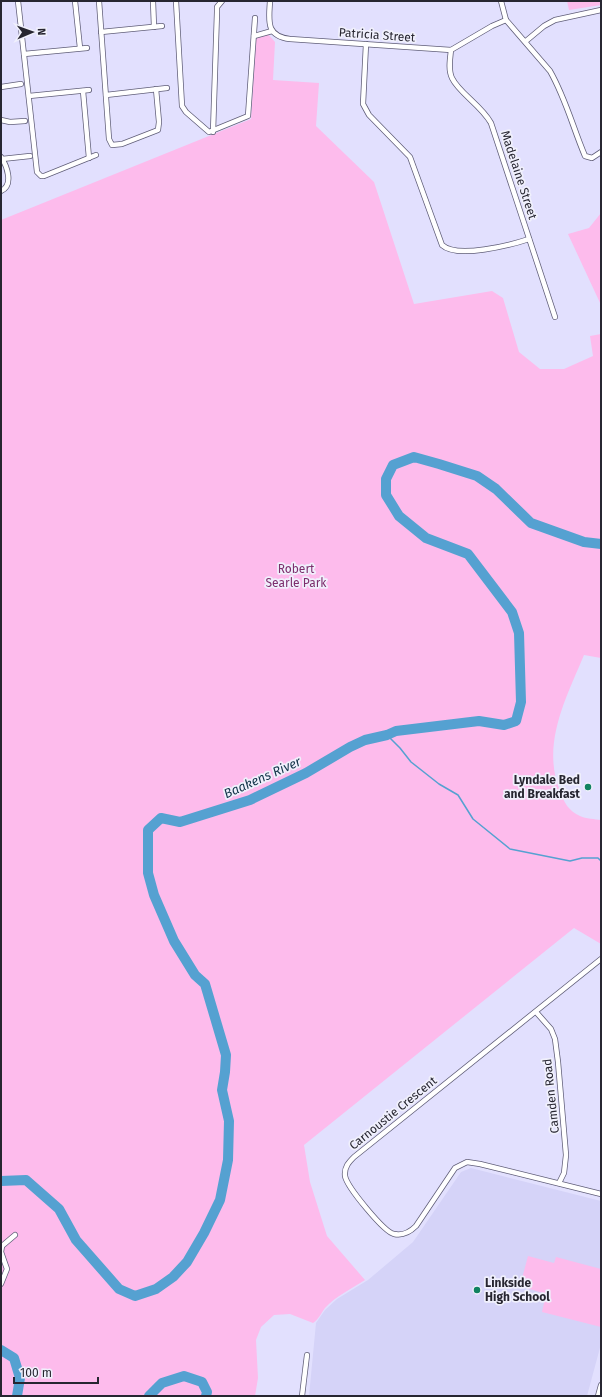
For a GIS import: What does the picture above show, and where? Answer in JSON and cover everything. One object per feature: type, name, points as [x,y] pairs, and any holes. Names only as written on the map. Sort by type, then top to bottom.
[{"type":"street","points":[[18,1],[38,174],[44,176],[96,155]]},
{"type":"street","points":[[75,1],[80,48]]},
{"type":"street","points":[[99,1],[109,141],[112,145],[119,145],[158,130],[159,122],[156,89]]},
{"type":"street","points":[[153,1],[154,27]]},
{"type":"street","points":[[176,1],[182,106],[207,131],[213,132],[248,116],[255,18]]},
{"type":"street","points":[[213,132],[217,12],[222,1]]},
{"type":"street","points":[[254,36],[272,31],[269,20],[270,1]]},
{"type":"street","points":[[502,1],[506,20],[526,41],[556,81],[572,116],[584,154],[589,158],[595,158],[601,152]]},
{"type":"street","points":[[526,41],[544,26],[555,20],[601,10]]},
{"type":"street","points":[[451,50],[492,26],[506,20]]},
{"type":"street","points":[[101,32],[162,26]]},
{"type":"street","name":"Patricia Street","points":[[272,31],[284,38],[451,50]]},
{"type":"street","points":[[366,44],[362,94],[364,108],[410,156],[442,245],[453,250],[497,249],[530,239]]},
{"type":"street","points":[[24,54],[87,48]]},
{"type":"street","name":"Madelaine Street","points":[[451,50],[450,66],[452,78],[485,114],[491,123],[555,318]]},
{"type":"street","points":[[1,86],[21,84]]},
{"type":"street","points":[[106,95],[166,88]]},
{"type":"street","points":[[28,96],[89,90]]},
{"type":"street","points":[[83,91],[89,158]]},
{"type":"street","points":[[1,120],[10,122],[25,121]]},
{"type":"street","points":[[1,191],[6,189],[8,181],[6,166],[1,158],[30,156]]},
{"type":"street","name":"Carnoustie Crescent","points":[[601,959],[354,1157],[346,1167],[346,1176],[351,1188],[385,1229],[398,1235],[409,1233],[416,1226],[455,1168],[464,1163],[480,1164],[601,1194]]},
{"type":"street","name":"Camden Road","points":[[536,1012],[551,1029],[557,1054],[566,1155],[564,1173],[559,1183]]},
{"type":"street","points":[[1,1284],[7,1269],[1,1252],[2,1246],[15,1235]]},
{"type":"street","points":[[302,1396],[307,1355]]},
{"type":"street","points":[[598,1396],[601,1385]]},
{"type":"shaded area","name":"Linkside High School","points":[[471,1168],[601,1201],[601,1344],[587,1396],[309,1396],[316,1323],[325,1310],[337,1299],[368,1280],[413,1242],[461,1172]]},
{"type":"green space","points":[[567,1],[601,1],[601,5],[569,10]]},
{"type":"green space","name":"Robert Searle Park","points":[[267,33],[275,42],[273,80],[319,83],[316,126],[374,182],[414,304],[492,291],[503,298],[519,352],[540,369],[564,369],[593,356],[590,336],[601,334],[601,658],[584,655],[563,705],[554,739],[553,756],[555,774],[567,806],[573,812],[582,817],[601,820],[601,944],[574,928],[304,1145],[310,1182],[327,1236],[365,1280],[334,1300],[325,1308],[313,1323],[290,1314],[274,1315],[261,1327],[256,1340],[258,1378],[255,1396],[1,1396],[1,220],[251,119],[256,39]]},
{"type":"green space","points":[[601,213],[601,305],[568,234],[589,228]]},
{"type":"green space","points":[[528,1256],[554,1263],[556,1257],[601,1269],[601,1327],[542,1312],[546,1294],[520,1286]]},
{"type":"waterway","name":"Baakens River","points":[[1,1181],[26,1180],[59,1209],[76,1240],[119,1289],[135,1296],[156,1289],[173,1277],[187,1262],[204,1233],[220,1200],[228,1160],[229,1121],[222,1090],[226,1055],[205,984],[195,975],[174,941],[154,895],[148,873],[148,830],[161,818],[180,822],[250,800],[306,773],[350,747],[365,740],[387,735],[396,731],[479,721],[504,725],[516,721],[521,702],[519,633],[512,612],[468,554],[426,538],[399,516],[386,495],[386,479],[393,465],[414,457],[477,476],[496,489],[531,523],[584,542],[601,544]]},
{"type":"waterway","points":[[387,735],[411,762],[439,784],[458,795],[473,819],[510,849],[570,861],[582,858],[598,858],[601,861]]},
{"type":"waterway","name":"Baakens River","points":[[1,1350],[14,1358],[20,1378],[17,1396]]},
{"type":"waterway","name":"Baakens River","points":[[149,1396],[162,1383],[184,1376],[202,1382],[207,1392],[206,1396]]},
{"type":"place","name":"Lyndale Bed and Breakfast","points":[[588,787]]},
{"type":"place","name":"Linkside High School","points":[[477,1290]]}]
